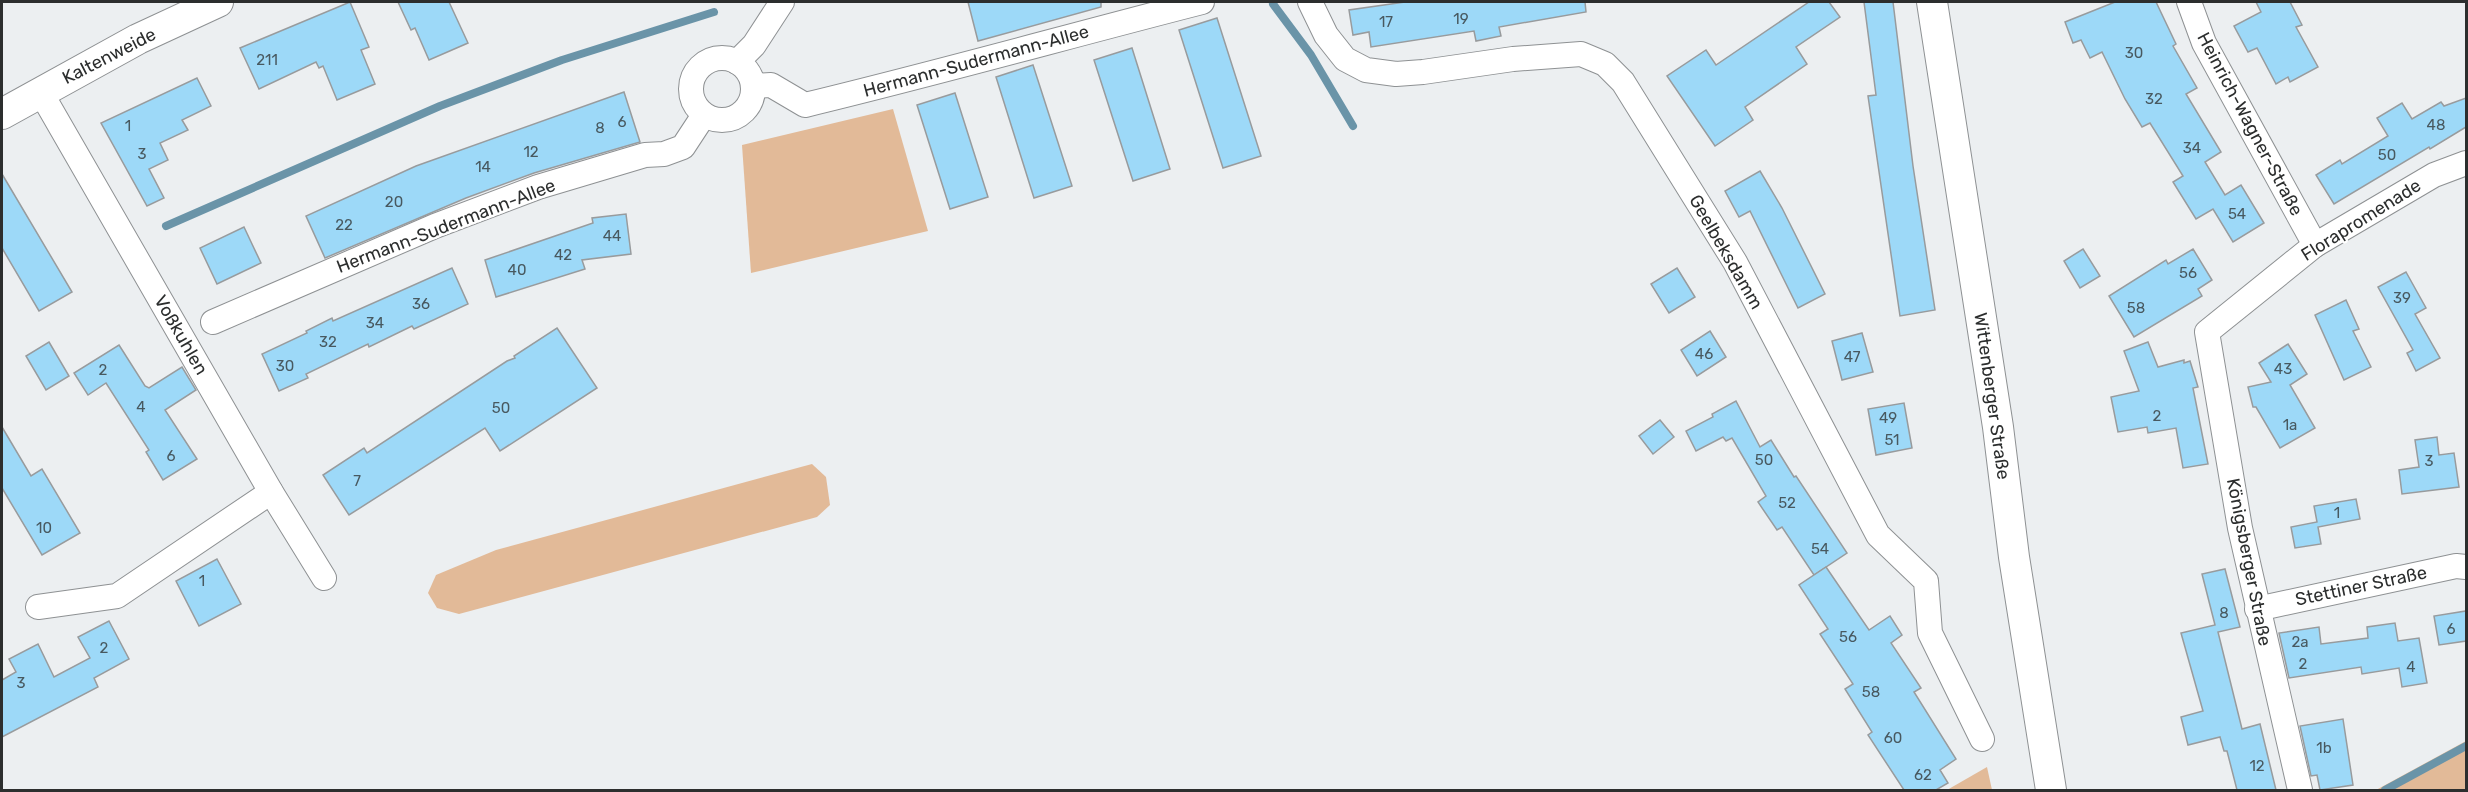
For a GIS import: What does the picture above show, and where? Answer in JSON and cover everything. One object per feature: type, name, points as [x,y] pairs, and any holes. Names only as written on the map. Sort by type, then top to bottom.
[{"type":"main road","name":"Kaltenweide","points":[[2,114],[138,39],[218,2]]},
{"type":"main road","name":"Wittenberger Straße","points":[[1932,2],[2051,790]]},
{"type":"street","points":[[737,62],[754,45],[782,2]]},
{"type":"street","name":"Hermann-Sudermann-Allee","points":[[753,86],[771,85],[805,105],[1202,2]]},
{"type":"street","name":"Geelbeksdamm","points":[[1310,2],[1326,35],[1345,59],[1366,70],[1396,74],[1423,72],[1513,59],[1581,54],[1605,64],[1623,82],[1735,262],[1878,535],[1926,580],[1930,633],[1982,739]]},
{"type":"street","name":"Heinrich-Wagner-Straße","points":[[2189,2],[2204,43],[2314,244]]},
{"type":"street","points":[[728,59],[737,62],[748,72],[753,86],[748,105],[733,118],[723,121],[704,115],[693,100],[691,91],[695,73],[710,61],[728,59]]},
{"type":"street","name":"Voßkuhlen","points":[[40,91],[271,492],[324,578]]},
{"type":"street","name":"Hermann-Sudermann-Allee","points":[[213,322],[435,226],[538,187],[645,155],[664,154],[683,147],[704,115]]},
{"type":"street","name":"Florapromenade","points":[[2207,332],[2314,244],[2434,175],[2466,163]]},
{"type":"street","name":"Königsberger Straße","points":[[2207,332],[2240,528],[2300,790]]},
{"type":"street","points":[[38,607],[117,596],[271,492]]},
{"type":"street","name":"Stettiner Straße","points":[[2257,609],[2456,566],[2466,567]]},
{"type":"shaded area","points":[[893,109],[928,231],[751,273],[742,145]]},
{"type":"shaded area","points":[[812,464],[826,477],[830,505],[817,517],[459,614],[437,608],[428,593],[436,575],[496,550]]},
{"type":"shaded area","points":[[2466,741],[2466,790],[2376,790]]},
{"type":"shaded area","points":[[1987,767],[1992,790],[1947,790]]},
{"type":"building","points":[[350,2],[369,47],[361,50],[375,84],[337,100],[323,66],[319,68],[316,62],[259,89],[240,48]]},
{"type":"building","points":[[398,2],[449,2],[468,43],[429,60],[415,28],[411,30]]},
{"type":"building","points":[[968,2],[1101,2],[1101,7],[978,41]]},
{"type":"building","points":[[1405,2],[1585,2],[1586,12],[1499,27],[1501,36],[1476,41],[1474,31],[1371,47],[1369,32],[1353,35],[1349,10]]},
{"type":"building","points":[[1809,2],[1829,2],[1840,17],[1796,47],[1807,64],[1745,107],[1753,120],[1715,146],[1667,76],[1706,50],[1716,65]]},
{"type":"building","points":[[1864,2],[1893,2],[1913,166],[1935,310],[1900,316],[1868,96],[1876,95]]},
{"type":"building","points":[[2115,2],[2156,2],[2176,44],[2173,46],[2197,88],[2186,94],[2221,152],[2205,162],[2225,195],[2241,185],[2264,223],[2233,242],[2213,209],[2196,219],[2173,182],[2183,176],[2150,123],[2142,127],[2125,99],[2102,52],[2090,58],[2081,40],[2073,43],[2065,22]]},
{"type":"building","points":[[2256,2],[2290,2],[2302,25],[2296,27],[2318,67],[2290,82],[2288,77],[2276,84],[2257,48],[2248,52],[2234,26],[2261,12]]},
{"type":"building","points":[[1217,18],[1261,156],[1223,168],[1179,30]]},
{"type":"building","points":[[1132,48],[1170,169],[1133,181],[1094,60]]},
{"type":"building","points":[[1033,65],[1072,186],[1034,198],[996,77]]},
{"type":"building","points":[[197,78],[211,106],[182,120],[188,130],[160,143],[168,160],[149,169],[164,198],[147,206],[101,123]]},
{"type":"building","points":[[624,92],[640,142],[534,173],[466,198],[325,258],[306,216],[416,166]]},
{"type":"building","points":[[955,93],[988,197],[950,209],[917,105]]},
{"type":"building","points":[[2466,98],[2466,127],[2334,204],[2316,175],[2340,160],[2342,164],[2388,136],[2377,118],[2402,103],[2412,119],[2441,102],[2444,106]]},
{"type":"building","points":[[1760,171],[1782,208],[1825,294],[1798,308],[1750,211],[1739,217],[1725,191]]},
{"type":"building","points":[[2,174],[72,292],[39,311],[2,248]]},
{"type":"building","points":[[626,214],[631,254],[582,260],[585,269],[496,297],[485,260],[593,223],[592,218]]},
{"type":"building","points":[[244,227],[261,263],[217,284],[200,248]]},
{"type":"building","points":[[2083,249],[2100,276],[2080,288],[2064,261]]},
{"type":"building","points":[[2193,249],[2212,280],[2198,289],[2202,296],[2134,337],[2109,296],[2166,260],[2168,264]]},
{"type":"building","points":[[452,268],[468,304],[414,329],[412,326],[369,347],[368,344],[306,374],[308,378],[279,391],[262,354],[307,333],[306,331],[332,318],[333,321]]},
{"type":"building","points":[[1677,268],[1695,297],[1669,313],[1651,284]]},
{"type":"building","points":[[2406,272],[2426,308],[2415,314],[2440,358],[2416,371],[2407,353],[2413,350],[2378,287]]},
{"type":"building","points":[[2346,300],[2359,329],[2353,331],[2371,367],[2344,380],[2315,315]]},
{"type":"building","points":[[557,328],[597,388],[500,451],[485,428],[349,515],[323,475],[364,448],[367,453],[515,358],[514,356]]},
{"type":"building","points":[[1710,331],[1726,357],[1697,376],[1681,350]]},
{"type":"building","points":[[1862,333],[1873,372],[1842,380],[1832,341]]},
{"type":"building","points":[[49,342],[69,376],[46,390],[26,356]]},
{"type":"building","points":[[2148,342],[2158,367],[2184,360],[2184,363],[2190,361],[2198,387],[2193,388],[2208,464],[2183,468],[2176,428],[2148,433],[2147,427],[2118,432],[2111,397],[2139,391],[2124,351]]},
{"type":"building","points":[[2288,344],[2307,374],[2290,385],[2315,428],[2280,448],[2256,407],[2253,407],[2248,387],[2271,382],[2259,363]]},
{"type":"building","points":[[119,345],[145,386],[149,388],[182,367],[196,390],[165,410],[197,459],[163,480],[146,452],[149,450],[106,383],[88,395],[74,373]]},
{"type":"building","points":[[1736,401],[1760,447],[1771,440],[1847,553],[1814,575],[1782,527],[1777,530],[1758,502],[1766,496],[1732,438],[1726,441],[1723,437],[1696,451],[1686,431],[1713,417],[1712,414]]},
{"type":"building","points":[[1904,403],[1912,448],[1876,455],[1868,409]]},
{"type":"building","points":[[1660,420],[1674,437],[1653,454],[1639,436]]},
{"type":"building","points":[[2,427],[31,476],[42,469],[80,533],[42,555],[2,488]]},
{"type":"building","points":[[2437,437],[2439,455],[2454,453],[2459,487],[2402,494],[2399,470],[2419,467],[2415,440]]},
{"type":"building","points":[[2356,499],[2360,519],[2318,527],[2321,544],[2295,548],[2291,527],[2317,522],[2314,506]]},
{"type":"building","points":[[217,559],[241,604],[199,626],[176,581]]},
{"type":"building","points":[[1826,567],[1869,630],[1890,616],[1902,635],[1891,643],[1921,688],[1914,692],[1956,759],[1940,770],[1948,783],[1936,790],[1904,790],[1868,735],[1872,732],[1845,689],[1853,684],[1820,634],[1828,629],[1799,585]]},
{"type":"building","points":[[2225,569],[2240,627],[2218,632],[2242,729],[2260,724],[2276,790],[2237,790],[2227,751],[2224,751],[2220,737],[2188,745],[2181,717],[2203,711],[2181,633],[2215,625],[2202,574]]},
{"type":"building","points":[[2466,611],[2466,641],[2439,645],[2434,616]]},
{"type":"building","points":[[109,621],[129,659],[94,678],[98,687],[2,737],[2,680],[16,672],[9,659],[38,644],[54,677],[90,658],[78,637]]},
{"type":"building","points":[[2395,623],[2398,641],[2419,638],[2427,683],[2402,687],[2399,668],[2362,674],[2361,667],[2289,678],[2279,633],[2319,627],[2321,644],[2368,638],[2367,627]]},
{"type":"building","points":[[2343,719],[2353,785],[2320,790],[2317,775],[2311,776],[2300,726]]},
{"type":"waterway","points":[[1273,4],[1311,55],[1353,126]]},
{"type":"waterway","points":[[166,226],[440,106],[562,60],[714,12]]},
{"type":"waterway","points":[[2385,790],[2466,746]]}]
